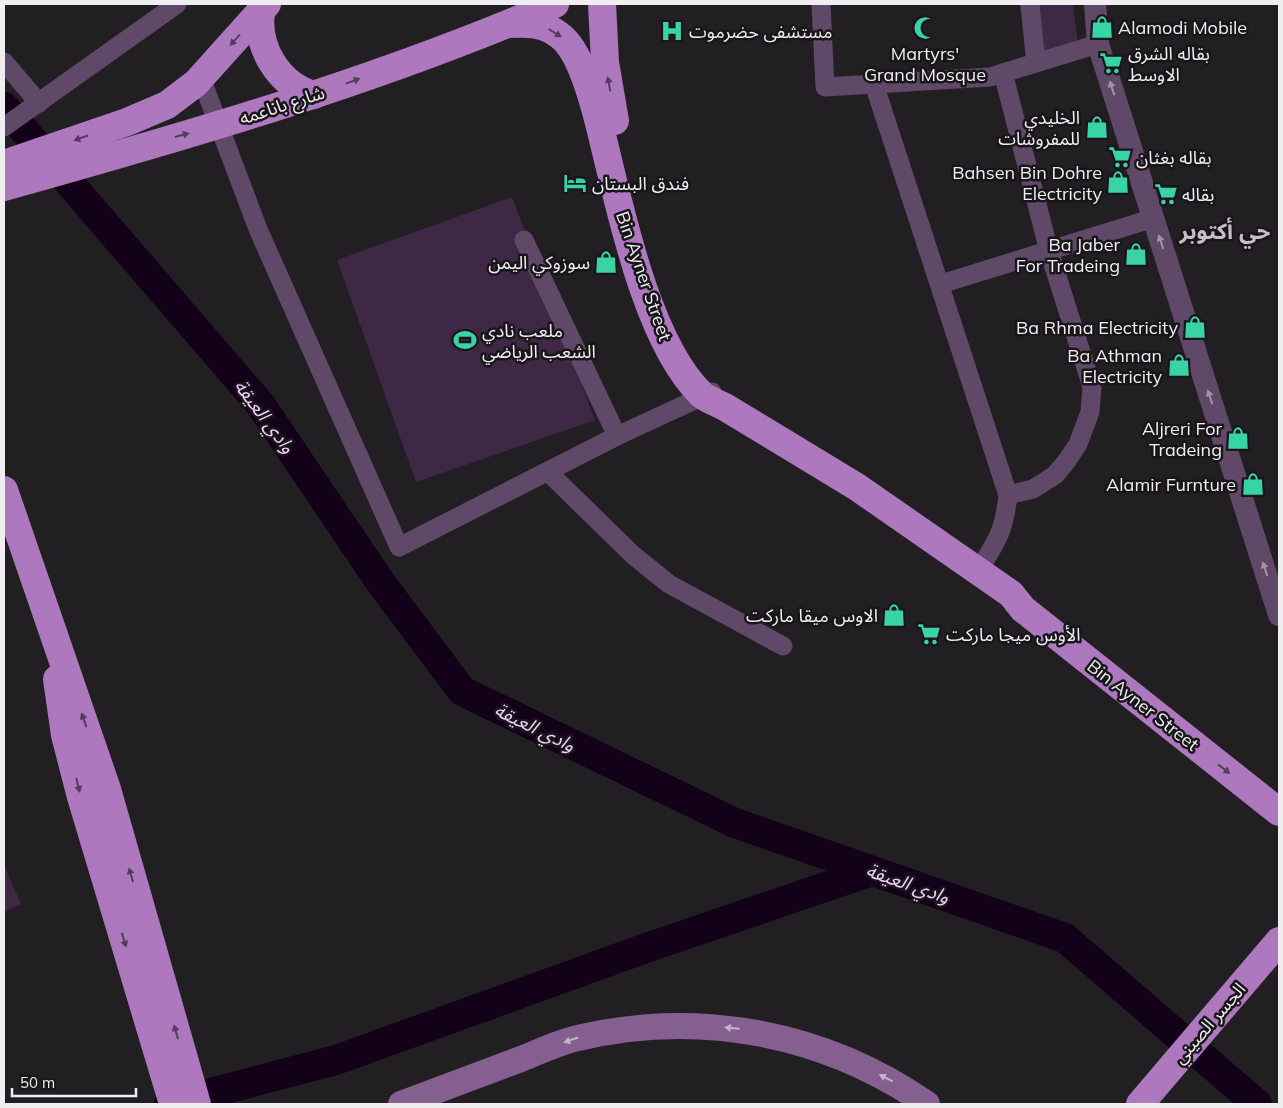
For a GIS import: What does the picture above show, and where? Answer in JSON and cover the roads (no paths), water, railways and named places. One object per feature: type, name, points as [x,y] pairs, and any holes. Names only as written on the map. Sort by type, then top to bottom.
[{"type":"highway","name":"شارع باناعمه","points":[[7,175],[134,148],[218,126],[314,95],[509,24],[555,4]]},
{"type":"highway","name":"Bin Ayner Street","points":[[602,4],[605,62],[615,120],[646,234],[677,328],[715,398]]},
{"type":"highway","name":"شارع باناعمه","points":[[7,175],[167,105],[201,78],[264,8]]},
{"type":"highway","points":[[264,8],[260,30],[276,71],[293,87],[314,95]]},
{"type":"highway","name":"Bin Ayner Street","points":[[509,24],[529,23],[545,27],[561,35],[572,50],[589,84],[630,245],[661,334],[676,364],[715,398],[857,487],[1011,594],[1023,610],[1279,812]]},
{"type":"highway","points":[[4,490],[12,539],[48,616],[107,789],[177,1088],[197,1104]]},
{"type":"highway","name":"Bin Ayner Street","points":[[1011,594],[1031,598],[1279,788]]},
{"type":"highway","name":"الجسر الصيني","points":[[1140,1104],[1279,941]]},
{"type":"main road","points":[[401,1104],[576,1038],[632,1028],[688,1025],[744,1029],[799,1041],[851,1060],[901,1086],[927,1104]]},
{"type":"street","points":[[4,127],[177,4]]},
{"type":"street","points":[[821,4],[825,87],[990,77],[1098,44]]},
{"type":"street","points":[[1030,4],[1036,63]]},
{"type":"street","points":[[1095,4],[1098,44],[1279,615]]},
{"type":"street","points":[[4,62],[40,103]]},
{"type":"street","points":[[1003,73],[1049,251],[1092,386],[1090,412],[1078,444],[1055,475],[1033,489],[1008,495]]},
{"type":"street","points":[[201,78],[258,229],[399,548],[617,436],[715,398]]},
{"type":"street","points":[[874,84],[1008,495],[1005,522],[998,540],[978,571]]},
{"type":"street","points":[[940,284],[1154,218]]},
{"type":"street","points":[[524,240],[617,436]]},
{"type":"street","points":[[548,472],[638,560],[669,584],[783,646]]},
{"type":"waterway","name":"وادي العيقة","points":[[4,107],[260,404],[381,583],[462,691],[735,823],[1065,938],[1257,1104]]},
{"type":"waterway","points":[[169,1104],[336,1060],[646,948],[872,871]]},
{"type":"place","name":"Alamodi Mobile","points":[[1102,27]]},
{"type":"place","name":"Martyrs' Grand Mosque","points":[[925,28]]},
{"type":"place","name":"مستشفى حضرموت","points":[[672,31]]},
{"type":"place","name":"بقاله الشرق الاوسط","points":[[1111,63]]},
{"type":"place","name":"الخليدي للمفروشات","points":[[1097,127]]},
{"type":"place","name":"بقاله بغثان","points":[[1120,157]]},
{"type":"place","name":"Bahsen Bin Dohre Electricity","points":[[1118,182]]},
{"type":"place","name":"فندق البستان","points":[[575,183]]},
{"type":"place","name":"بقاله","points":[[1166,194]]},
{"type":"place","name":"Ba Jaber For Tradeing","points":[[1136,254]]},
{"type":"place","name":"سوزوكي اليمن","points":[[606,262]]},
{"type":"place","name":"Ba Rhma Electricity","points":[[1195,327]]},
{"type":"place","name":"ملعب نادي الشعب الرياضي","points":[[465,340]]},
{"type":"place","name":"Ba Athman Electricity","points":[[1179,365]]},
{"type":"place","name":"Aljreri For Tradeing","points":[[1238,438]]},
{"type":"place","name":"Alamir Furnture","points":[[1253,484]]},
{"type":"place","name":"الاوس ميقا ماركت","points":[[894,615]]},
{"type":"place","name":"الأوس ميجا ماركت","points":[[929,634]]},
{"type":"district","name":"حي أكتوبر","points":[[1225,231]]}]
